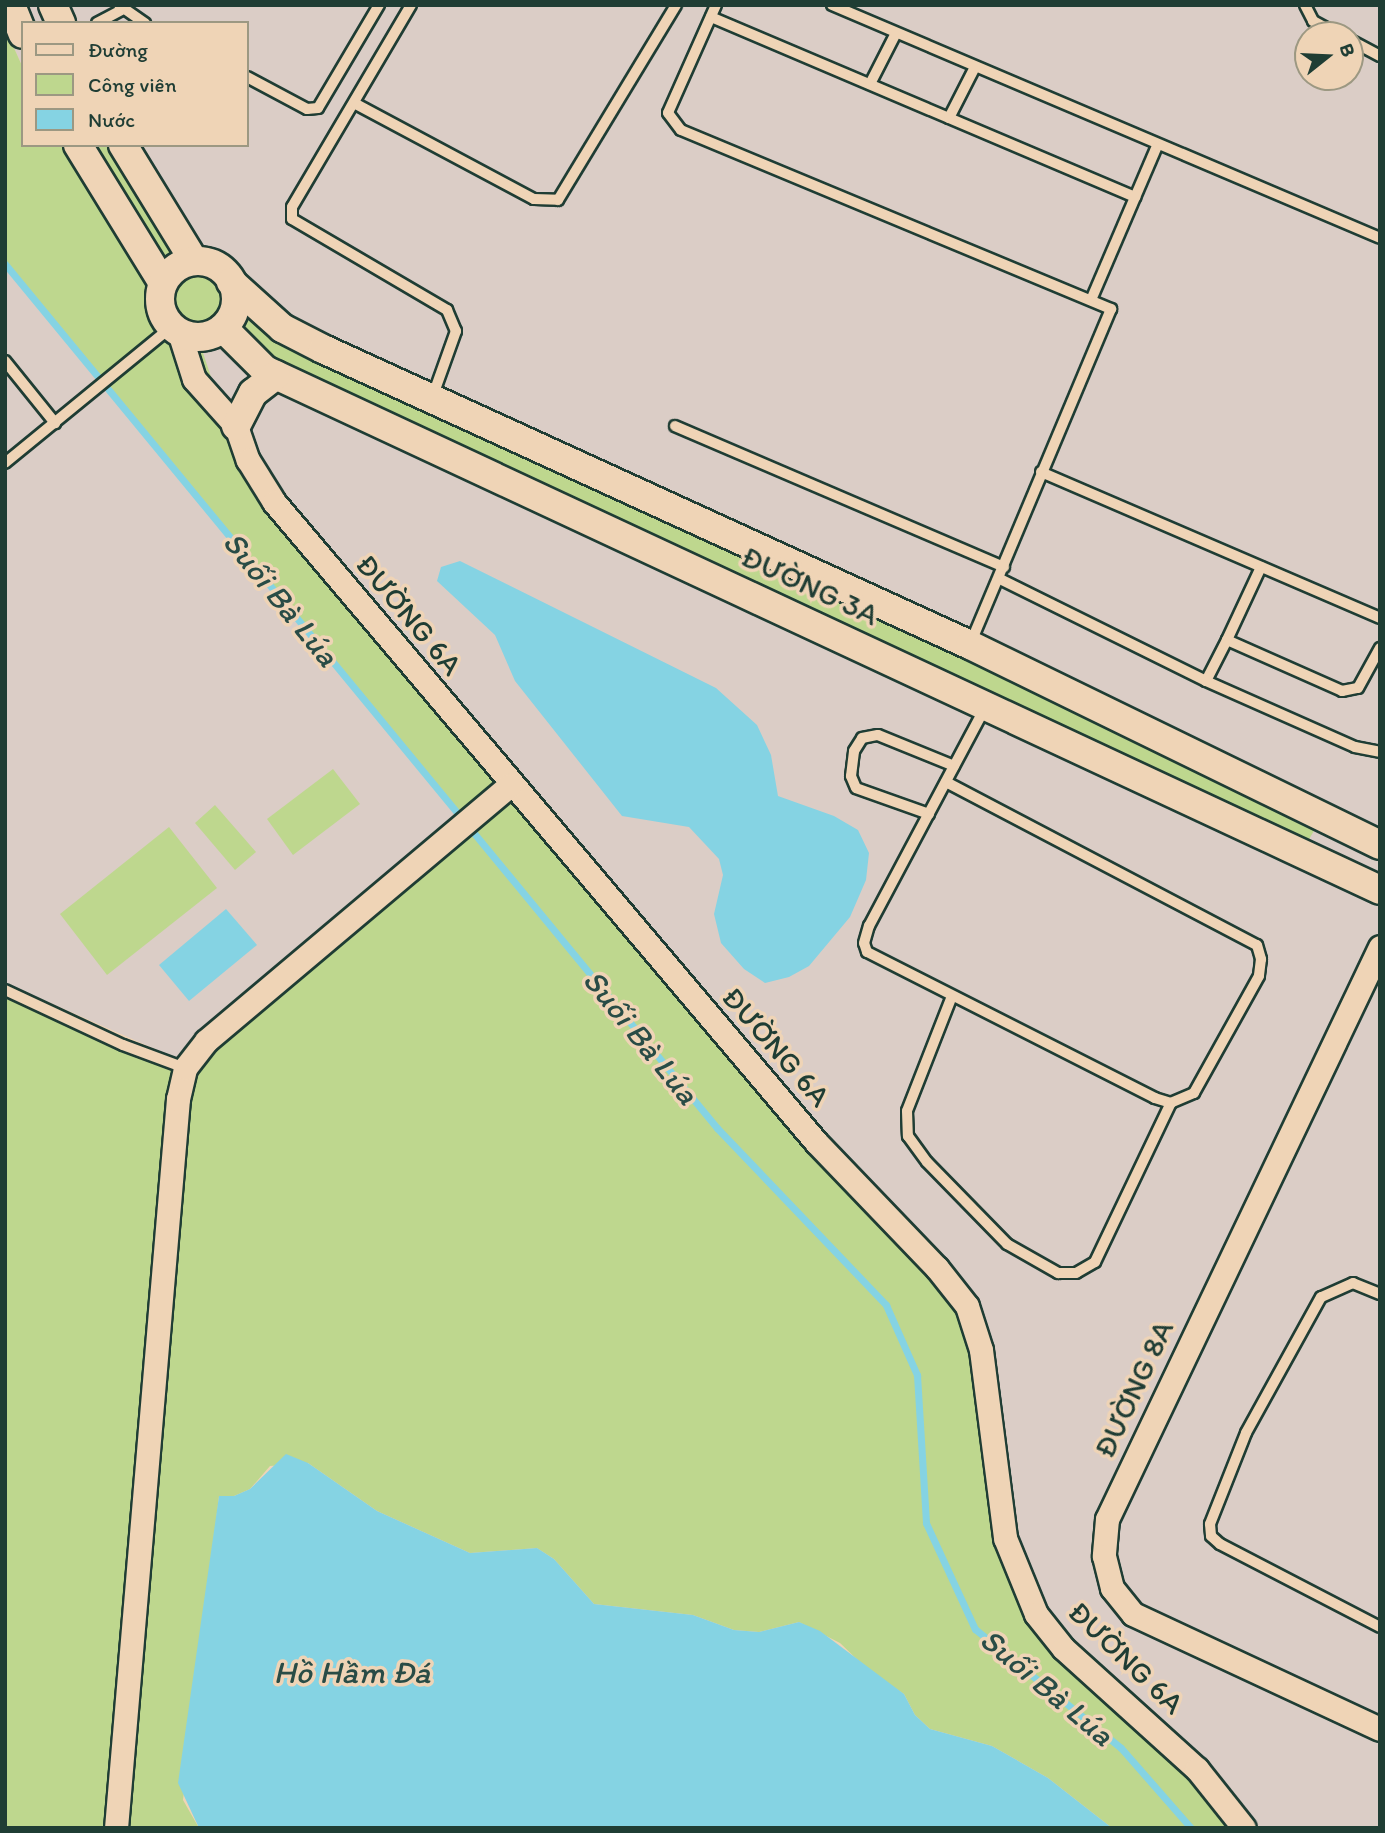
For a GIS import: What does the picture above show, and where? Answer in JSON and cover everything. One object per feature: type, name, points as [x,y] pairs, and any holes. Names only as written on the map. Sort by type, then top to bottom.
[{"type":"street","points":[[11,5],[21,29]]},
{"type":"street","points":[[53,5],[60,21]]},
{"type":"street","points":[[79,147],[163,283]]},
{"type":"street","points":[[124,147],[194,261]]},
{"type":"street","points":[[194,261],[216,266],[232,282],[235,307],[223,328],[196,338],[175,329],[160,306],[163,283],[176,268],[194,261]]},
{"type":"street","name":"ĐƯỜNG 3A","points":[[232,282],[282,328],[430,400],[970,645],[1380,845]]},
{"type":"street","name":"ĐƯỜNG 3A","points":[[223,328],[265,370],[1380,890]]},
{"type":"street","name":"ĐƯỜNG 6A","points":[[175,329],[194,379],[236,426],[260,484],[510,785],[816,1142],[937,1268],[967,1306],[981,1350],[1005,1538],[1036,1614],[1063,1648],[1197,1769],[1244,1828]]},
{"type":"street","points":[[236,426],[253,393],[276,374]]},
{"type":"street","points":[[116,1828],[178,1099],[186,1068],[206,1041],[510,785]]},
{"type":"street","name":"ĐƯỜNG 8A","points":[[1380,947],[1107,1520],[1104,1556],[1112,1588],[1133,1614],[1380,1729]]},
{"type":"lane","points":[[248,78],[307,109],[318,108],[379,5]]},
{"type":"lane","points":[[411,5],[292,207],[292,219],[447,310],[456,331],[430,400]]},
{"type":"lane","points":[[354,103],[534,199],[558,200],[676,5]]},
{"type":"lane","points":[[716,5],[668,113],[681,130],[1106,306],[1112,315],[1041,472],[1000,579],[970,645]]},
{"type":"lane","points":[[832,5],[1157,146],[1380,238]]},
{"type":"lane","points":[[1305,5],[1313,21]]},
{"type":"lane","points":[[100,21],[120,8],[142,21]]},
{"type":"lane","points":[[711,17],[1135,197]]},
{"type":"lane","points":[[870,84],[896,33]]},
{"type":"lane","points":[[1364,47],[1380,56]]},
{"type":"lane","points":[[949,118],[975,67]]},
{"type":"lane","points":[[1091,300],[1157,146]]},
{"type":"lane","points":[[5,463],[128,361],[175,329]]},
{"type":"lane","points":[[5,361],[55,423]]},
{"type":"lane","points":[[675,426],[1004,567]]},
{"type":"lane","points":[[1041,472],[1379,617]]},
{"type":"lane","points":[[1206,681],[1261,567]]},
{"type":"lane","points":[[1000,579],[1206,681],[1355,747],[1380,752]]},
{"type":"lane","points":[[1227,640],[1342,691],[1358,688],[1380,648]]},
{"type":"lane","points":[[986,706],[864,943],[867,952],[1171,1103]]},
{"type":"lane","points":[[929,814],[856,788],[851,776],[854,751],[862,738],[877,735],[954,766]]},
{"type":"lane","points":[[946,782],[1257,945],[1261,959],[1259,976],[1194,1093],[1171,1103],[1095,1262],[1076,1273],[1058,1273],[1007,1244],[927,1162],[908,1136],[907,1111],[953,996]]},
{"type":"lane","points":[[5,990],[123,1045],[186,1068]]},
{"type":"lane","points":[[1380,1294],[1353,1283],[1321,1297],[1246,1433],[1210,1524],[1211,1536],[1220,1544],[1380,1627]]},
{"type":"shaded area","points":[[5,5],[1380,5],[1380,1828],[1191,1828],[180,1060],[5,983],[5,470],[105,387],[98,379],[5,456],[5,264],[99,379],[157,331],[146,305],[148,285],[63,147],[248,147],[248,21],[21,21],[21,64],[5,28]]},
{"type":"green space","points":[[5,28],[21,64],[21,147],[63,147],[148,285],[146,305],[157,331],[99,379],[5,264]]},
{"type":"green space","points":[[95,147],[108,147],[174,254],[163,260]]},
{"type":"green space","points":[[197,275],[206,276],[214,282],[220,290],[220,308],[214,316],[206,322],[197,323],[188,322],[180,316],[174,308],[173,299],[174,290],[180,282],[188,276]]},
{"type":"green space","points":[[247,314],[275,341],[963,657],[1315,829],[1308,841],[272,358],[241,328]]},
{"type":"green space","points":[[164,339],[177,347],[202,350],[241,466],[960,1311],[973,1353],[1015,1589],[1193,1776],[1233,1828],[1112,1828],[1048,1778],[992,1746],[930,1729],[915,1715],[904,1694],[869,1671],[840,1643],[799,1622],[759,1632],[734,1630],[693,1615],[594,1604],[554,1559],[537,1548],[470,1553],[377,1511],[308,1463],[270,1466],[250,1489],[234,1496],[219,1496],[183,1800],[199,1828],[5,1828],[5,995],[176,1070],[201,1058],[469,829],[105,387]]},
{"type":"green space","points":[[333,769],[360,804],[293,855],[267,819]]},
{"type":"green space","points":[[215,805],[256,852],[235,870],[195,823]]},
{"type":"green space","points":[[169,827],[217,888],[107,975],[60,914]]},
{"type":"water","points":[[460,561],[716,688],[757,725],[771,755],[778,796],[834,816],[858,830],[869,853],[866,880],[850,917],[809,966],[789,977],[765,983],[744,969],[721,943],[714,914],[723,875],[719,859],[689,827],[622,816],[515,681],[495,635],[437,581],[441,567]]},
{"type":"water","points":[[226,909],[257,945],[189,1001],[159,965]]},
{"type":"water","name":"Hồ Hầm Đá","points":[[286,1454],[308,1463],[377,1511],[470,1553],[537,1548],[554,1559],[594,1604],[693,1615],[734,1630],[759,1632],[799,1622],[820,1631],[904,1694],[915,1715],[930,1729],[992,1746],[1048,1778],[1112,1828],[199,1828],[178,1783],[219,1496],[234,1496],[250,1489]]},
{"type":"waterway","name":"Suối Bà Lúa","points":[[5,264],[717,1128],[886,1305],[917,1375],[926,1523],[975,1629],[1121,1748],[1191,1828]]}]
